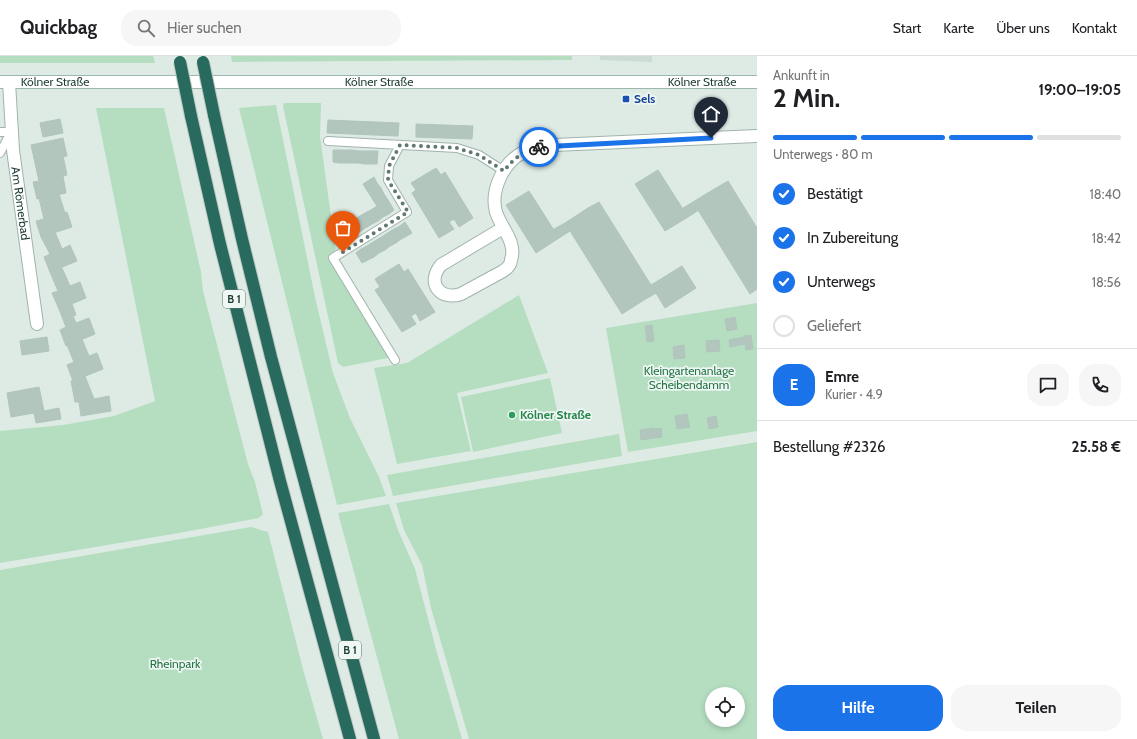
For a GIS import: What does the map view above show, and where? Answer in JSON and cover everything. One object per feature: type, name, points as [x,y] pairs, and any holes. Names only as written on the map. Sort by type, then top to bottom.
[{"type":"highway","name":"B 1","points":[[179,59],[190,116],[220,244],[280,481],[350,739]]},
{"type":"highway","name":"B 1","points":[[202,59],[242,239],[266,335],[374,739]]},
{"type":"street","name":"Kölner Straße","points":[[4,82],[757,82]]},
{"type":"street","name":"Am Römerbad","points":[[4,82],[6,132],[37,324]]},
{"type":"street","points":[[503,228],[442,265],[434,276],[440,292],[454,296],[461,294],[506,269],[511,261],[513,251],[496,211],[495,196],[497,183],[504,171],[512,161],[523,152],[537,147],[757,136]]},
{"type":"lane","points":[[0,153],[6,132]]},
{"type":"lane","points":[[328,141],[457,148],[479,155],[504,171]]},
{"type":"lane","points":[[395,360],[333,258],[408,212],[388,180],[389,166],[400,145]]},
{"type":"shaded area","points":[[600,56],[652,56],[652,62],[600,60]]},
{"type":"green space","points":[[0,56],[153,56],[155,63],[0,63]]},
{"type":"green space","points":[[231,56],[572,56],[572,60],[232,62]]},
{"type":"green space","points":[[284,103],[321,103],[320,136],[337,260],[398,356],[343,367],[338,363],[283,106]]},
{"type":"green space","points":[[276,105],[315,297],[333,373],[350,418],[379,477],[386,496],[337,505],[239,108]]},
{"type":"green space","points":[[96,108],[164,108],[201,272],[203,291],[248,464],[255,482],[263,514],[259,518],[179,533],[0,563],[0,431],[63,425],[114,416],[155,401]]},
{"type":"green space","name":"Kölner Straße","points":[[519,295],[548,373],[457,393],[471,451],[397,464],[374,368],[407,363]]},
{"type":"green space","name":"Kleingartenanlage Scheibendamm","points":[[757,303],[757,431],[628,452],[606,328]]},
{"type":"green space","name":"Kölner Straße","points":[[550,378],[562,433],[473,452],[461,397]]},
{"type":"green space","points":[[619,434],[622,456],[393,496],[387,475]]},
{"type":"green space","points":[[757,442],[757,739],[469,739],[431,608],[422,565],[404,530],[396,503]]},
{"type":"green space","points":[[389,504],[398,530],[415,569],[462,739],[399,739],[338,513]]},
{"type":"green space","name":"Rheinpark","points":[[251,527],[268,532],[303,669],[323,739],[0,739],[0,570]]},
{"type":"building","points":[[60,119],[63,133],[43,137],[40,123]]},
{"type":"building","points":[[328,120],[399,123],[398,136],[327,133]]},
{"type":"building","points":[[416,124],[473,126],[472,139],[416,137]]},
{"type":"building","points":[[63,138],[67,156],[35,163],[31,145]]},
{"type":"building","points":[[333,150],[340,150],[339,163],[333,162]]},
{"type":"building","points":[[340,150],[346,150],[345,163],[339,163]]},
{"type":"building","points":[[346,150],[352,150],[352,163],[345,163]]},
{"type":"building","points":[[352,150],[359,151],[358,163],[352,163]]},
{"type":"building","points":[[359,151],[365,151],[365,164],[358,163]]},
{"type":"building","points":[[365,151],[372,151],[371,164],[365,164]]},
{"type":"building","points":[[372,151],[378,151],[377,164],[371,164]]},
{"type":"building","points":[[63,156],[67,175],[53,178],[49,160]]},
{"type":"building","points":[[49,160],[53,178],[63,176],[66,193],[37,199],[33,182],[39,181],[35,163]]},
{"type":"building","points":[[436,168],[441,175],[445,172],[473,218],[459,227],[454,219],[449,222],[454,229],[439,238],[412,193],[416,190],[411,183]]},
{"type":"building","points":[[658,170],[688,217],[665,231],[635,184]]},
{"type":"building","points":[[374,177],[377,183],[366,189],[363,184]]},
{"type":"building","points":[[728,181],[757,228],[757,253],[716,188]]},
{"type":"building","points":[[377,183],[381,188],[370,195],[366,189]]},
{"type":"building","points":[[381,188],[384,194],[373,200],[370,195]]},
{"type":"building","points":[[716,188],[757,253],[757,289],[750,294],[693,202]]},
{"type":"building","points":[[529,191],[559,238],[536,253],[506,205]]},
{"type":"building","points":[[59,194],[65,213],[67,212],[72,227],[41,237],[36,221],[44,219],[39,198]]},
{"type":"building","points":[[384,194],[388,200],[377,206],[373,200]]},
{"type":"building","points":[[388,200],[394,210],[389,214],[382,203]]},
{"type":"building","points":[[599,202],[651,285],[639,292],[588,208]]},
{"type":"building","points":[[693,202],[699,210],[688,217],[683,208]]},
{"type":"building","points":[[382,203],[389,214],[383,217],[377,206]]},
{"type":"building","points":[[377,206],[383,217],[378,221],[371,210]]},
{"type":"building","points":[[588,208],[644,300],[622,314],[565,223]]},
{"type":"building","points":[[371,210],[378,221],[372,224],[365,213]]},
{"type":"building","points":[[365,213],[372,224],[367,227],[360,216]]},
{"type":"building","points":[[360,216],[367,227],[361,231],[354,220]]},
{"type":"building","points":[[354,220],[361,231],[356,234],[349,223]]},
{"type":"building","points":[[405,222],[412,233],[407,236],[400,226]]},
{"type":"building","points":[[565,223],[570,231],[559,238],[554,229]]},
{"type":"building","points":[[400,226],[407,236],[401,239],[394,229]]},
{"type":"building","points":[[394,229],[401,239],[396,243],[389,232]]},
{"type":"building","points":[[55,232],[62,249],[70,245],[77,261],[50,272],[44,257],[50,254],[41,237]]},
{"type":"building","points":[[389,232],[396,243],[390,246],[383,236]]},
{"type":"building","points":[[383,236],[390,246],[385,250],[378,239]]},
{"type":"building","points":[[378,239],[385,250],[379,253],[373,242]]},
{"type":"building","points":[[373,242],[379,253],[374,257],[367,246]]},
{"type":"building","points":[[367,246],[374,257],[368,260],[361,249]]},
{"type":"building","points":[[361,249],[368,260],[362,263],[356,253]]},
{"type":"building","points":[[399,264],[404,272],[408,269],[435,312],[420,321],[416,313],[411,316],[416,324],[402,332],[375,290],[380,287],[375,279]]},
{"type":"building","points":[[682,266],[696,288],[665,308],[651,285]]},
{"type":"building","points":[[62,268],[70,286],[80,282],[86,298],[59,309],[52,293],[58,291],[50,272]]},
{"type":"building","points":[[651,285],[656,293],[644,300],[639,292]]},
{"type":"building","points":[[72,304],[76,315],[73,316],[76,323],[89,318],[95,334],[66,346],[60,330],[66,327],[59,309]]},
{"type":"building","points":[[735,317],[737,329],[727,331],[725,319]]},
{"type":"building","points":[[652,325],[654,341],[647,342],[645,326]]},
{"type":"building","points":[[751,335],[753,349],[746,350],[744,336]]},
{"type":"building","points":[[47,337],[49,351],[22,355],[20,341]]},
{"type":"building","points":[[744,337],[745,344],[730,347],[729,340]]},
{"type":"building","points":[[82,339],[89,356],[97,353],[103,369],[73,381],[67,365],[74,362],[67,345]]},
{"type":"building","points":[[719,340],[720,351],[707,352],[706,341]]},
{"type":"building","points":[[684,345],[685,358],[674,359],[673,347]]},
{"type":"building","points":[[85,376],[94,399],[109,396],[111,411],[81,416],[79,402],[75,402],[71,381]]},
{"type":"building","points":[[39,387],[44,411],[59,408],[61,419],[36,423],[34,413],[11,417],[7,393]]},
{"type":"building","points":[[687,414],[690,427],[677,429],[675,416]]},
{"type":"building","points":[[716,416],[718,427],[709,429],[707,418]]},
{"type":"building","points":[[653,428],[654,438],[641,440],[640,430]]},
{"type":"building","points":[[661,428],[662,437],[654,438],[653,429]]},
{"type":"way so far","points":[[343,252],[408,212],[388,180],[389,166],[400,145],[457,148],[479,155],[504,171],[512,161],[523,152],[539,147]]},
{"type":"place","name":"Sels","points":[[626,99]]},
{"type":"place","name":"Kölner Straße","points":[[512,415]]},
{"type":"route","points":[[539,147],[554,145],[711,138]]}]
